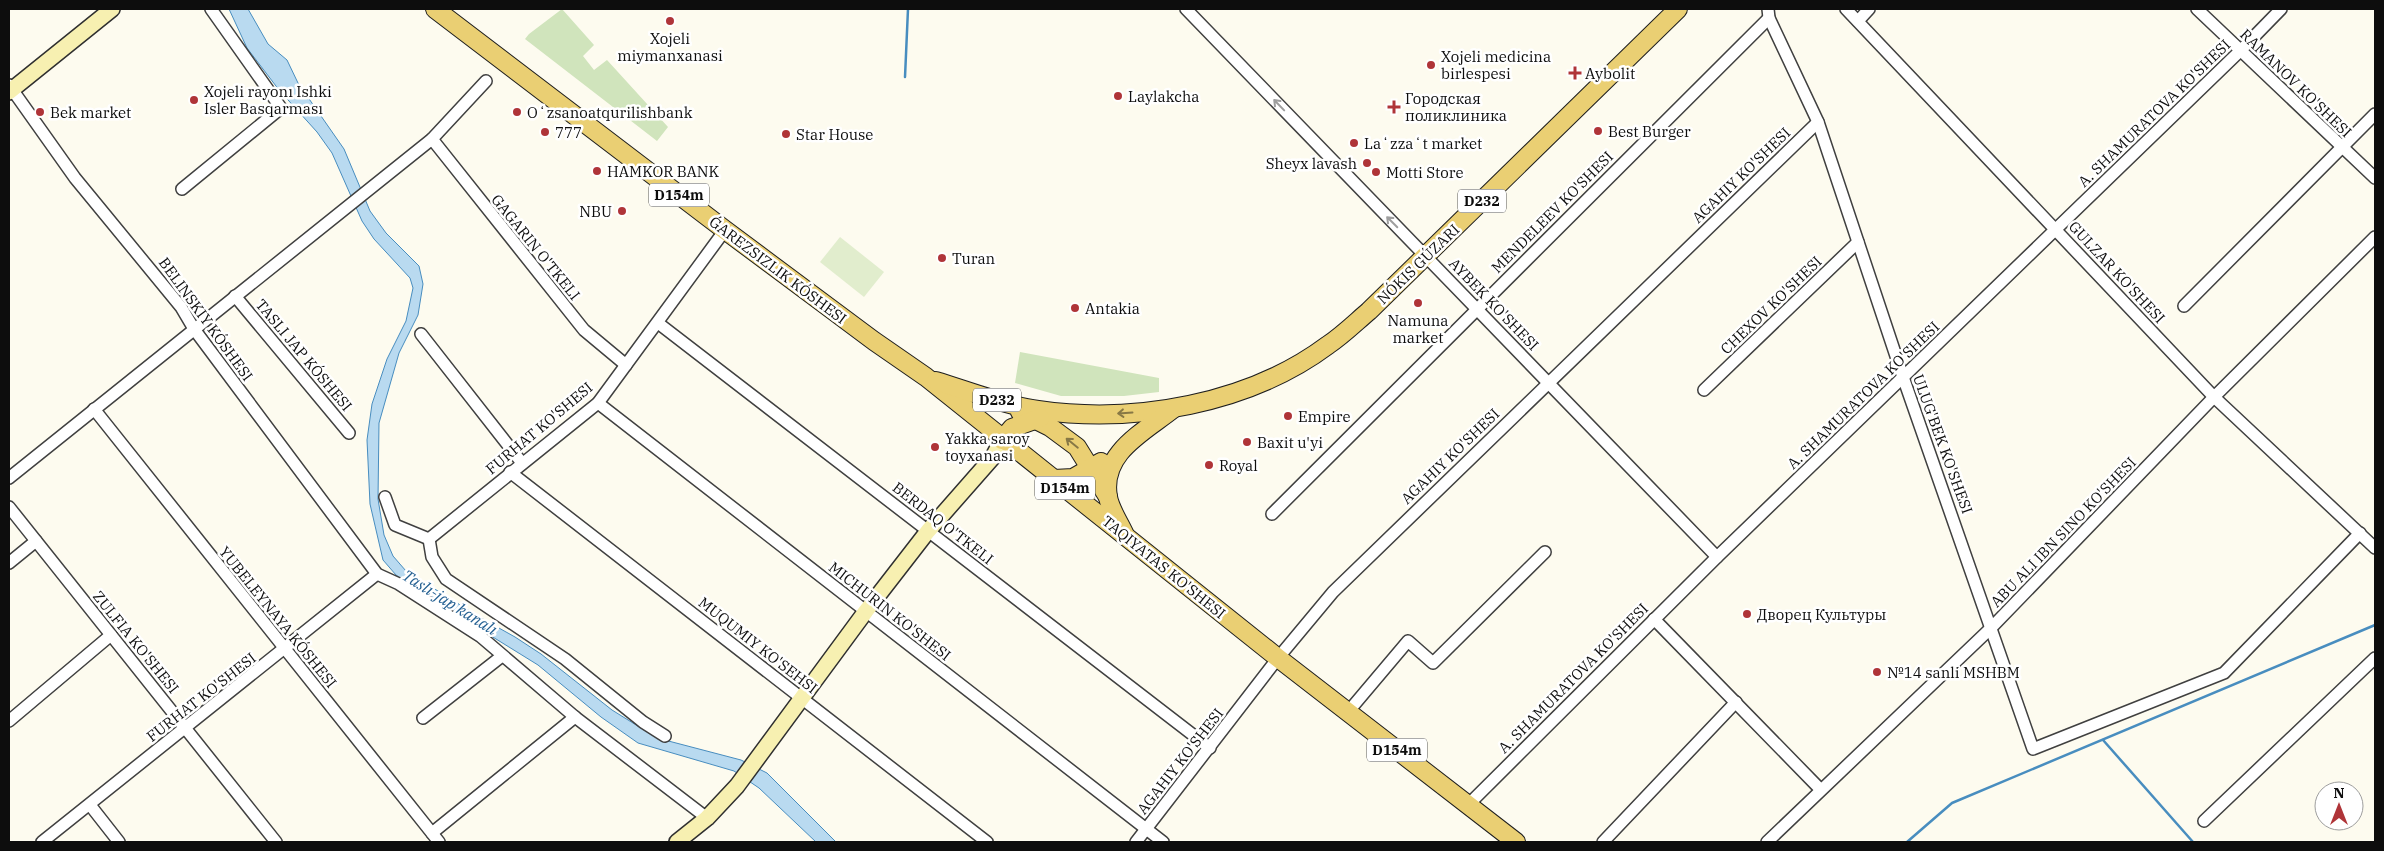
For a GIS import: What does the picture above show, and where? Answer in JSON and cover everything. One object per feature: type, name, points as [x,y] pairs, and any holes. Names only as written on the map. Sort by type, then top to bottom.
[{"type":"main road","name":"ǴAREZSIZLIK KÓSHESI","points":[[435,9],[725,230],[874,341],[926,377],[1002,440]]},
{"type":"main road","name":"D232","points":[[1002,440],[1012,428],[1034,419],[1070,413],[1174,409],[1194,406],[1273,378],[1328,346],[1369,311],[1678,9]]},
{"type":"main road","name":"D232","points":[[926,377],[994,399],[1037,410],[1070,413]]},
{"type":"main road","points":[[994,399],[1034,419],[1077,447],[1108,498],[1127,538]]},
{"type":"main road","points":[[1054,479],[1074,478],[1124,446],[1174,409]]},
{"type":"main road","name":"TAQIYATAS KO'SHESI","points":[[1002,440],[1054,479],[1278,658]]},
{"type":"main road","points":[[1108,498],[1111,466],[1124,446]]},
{"type":"main road","name":"D154m","points":[[1278,658],[1516,842]]},
{"type":"street","points":[[10,89],[112,9]]},
{"type":"street","points":[[182,189],[281,108],[211,9]]},
{"type":"street","name":"AYBEK KO'SHESI","points":[[1186,9],[1478,308],[1717,557]]},
{"type":"street","name":"GULZAR KO'SHESI","points":[[1846,9],[2214,397],[2375,548]]},
{"type":"street","points":[[1858,21],[1869,9]]},
{"type":"street","name":"RAMANOV KO'SHESI","points":[[2197,9],[2375,178]]},
{"type":"street","name":"A. SHAMURATOVA KO'SHESI","points":[[1468,805],[1717,557],[2240,51],[2281,9]]},
{"type":"street","name":"ULUG'BEK KO'SHESI","points":[[1769,13],[1818,122],[1903,377],[1992,627],[2033,749],[2224,673],[2360,533]]},
{"type":"street","name":"MENDELEEV KO'SHESI","points":[[1272,514],[1769,13]]},
{"type":"street","points":[[9,478],[432,139],[486,81]]},
{"type":"street","name":"BELINSKIY KÓSHESI","points":[[10,89],[49,144],[164,285],[194,329],[377,574]]},
{"type":"street","points":[[2184,306],[2341,146],[2375,114]]},
{"type":"street","name":"AGAHIY KO'SHESI","points":[[1136,842],[1278,658],[1333,592],[1548,381],[1818,122]]},
{"type":"street","name":"GAGARIN O'TKELI","points":[[432,139],[584,330],[626,365]]},
{"type":"street","name":"FURHAT KO'SHESI","points":[[429,539],[598,403],[725,230]]},
{"type":"street","name":"ABU ALI IBN SINO KO'SHESI","points":[[1767,842],[1820,789],[1992,627],[2214,397],[2375,237]]},
{"type":"street","name":"CHEXOV KO'SHESI","points":[[1704,390],[1858,242]]},
{"type":"street","name":"TASLI JAP KÓSHESI","points":[[235,296],[349,433]]},
{"type":"street","name":"BERDAQ O'TKELI","points":[[658,323],[1210,748]]},
{"type":"street","points":[[421,334],[522,463]]},
{"type":"street","name":"MICHURIN KO'SHESI","points":[[598,403],[1163,842]]},
{"type":"street","name":"YUBELEYNAYA KÓSHESI","points":[[94,409],[436,838]]},
{"type":"street","points":[[677,842],[707,818],[737,786],[866,611],[928,531],[993,457],[1002,440]]},
{"type":"street","name":"MUQUMIY KO'SEHSI","points":[[510,472],[987,842]]},
{"type":"street","points":[[385,497],[395,525],[429,539],[432,557],[446,579],[565,659],[643,722],[665,736]]},
{"type":"street","name":"ZULFIA KO'SHESI","points":[[9,507],[276,842]]},
{"type":"street","points":[[9,563],[36,541]]},
{"type":"street","points":[[1348,712],[1408,641],[1433,663],[1545,552]]},
{"type":"street","points":[[377,574],[399,584],[480,636],[575,716],[707,818]]},
{"type":"street","name":"FURHAT KO'SHESI","points":[[42,842],[285,650],[377,574]]},
{"type":"street","points":[[1654,619],[1820,789]]},
{"type":"street","points":[[9,720],[111,636]]},
{"type":"street","points":[[423,718],[502,656]]},
{"type":"street","points":[[2204,821],[2375,658]]},
{"type":"street","points":[[1603,842],[1736,702]]},
{"type":"street","points":[[436,838],[575,716]]},
{"type":"street","points":[[90,805],[119,842]]},
{"type":"green space","points":[[562,9],[594,45],[583,56],[594,70],[607,60],[668,127],[657,141],[525,39]]},
{"type":"green space","points":[[840,237],[884,272],[864,297],[820,262]]},
{"type":"green space","points":[[1020,352],[1159,378],[1159,392],[1124,396],[1061,396],[1015,383]]},
{"type":"water","name":"Taslı-jap kanalı","points":[[229,9],[248,9],[268,44],[287,60],[298,83],[344,149],[370,211],[386,233],[419,266],[423,284],[418,315],[399,353],[379,423],[378,499],[384,535],[393,556],[406,571],[541,654],[612,710],[657,738],[741,760],[767,773],[836,842],[816,842],[759,788],[734,771],[638,743],[601,717],[538,665],[412,587],[396,575],[383,560],[370,504],[367,440],[372,404],[387,359],[406,321],[413,288],[410,278],[374,239],[362,221],[332,153],[317,132],[279,90],[247,48]]},
{"type":"waterway","points":[[905,77],[908,9]]},
{"type":"waterway","points":[[1907,842],[1952,803],[2375,625]]},
{"type":"waterway","points":[[2103,740],[2193,842]]},
{"type":"place","name":"Xojeli miymanxanasi","points":[[670,21]]},
{"type":"place","name":"Xojeli medicina birlespesi","points":[[1431,65]]},
{"type":"place","name":"Aybolit","points":[[1575,73]]},
{"type":"place","name":"Laylakcha","points":[[1118,96]]},
{"type":"place","name":"Xojeli rayonı Ishki Isler Basqarması","points":[[194,100]]},
{"type":"place","name":"Городская поликлиника","points":[[1394,107]]},
{"type":"place","name":"Bek market","points":[[40,112]]},
{"type":"place","name":"Oʻzsanoatqurilishbank","points":[[517,112]]},
{"type":"place","name":"Best Burger","points":[[1598,131]]},
{"type":"place","name":"777","points":[[545,132]]},
{"type":"place","name":"Star House","points":[[786,134]]},
{"type":"place","name":"Laʻzzaʻt market","points":[[1354,143]]},
{"type":"place","name":"Sheyx lavash","points":[[1367,163]]},
{"type":"place","name":"HAMKOR BANK","points":[[597,171]]},
{"type":"place","name":"Motti Store","points":[[1376,172]]},
{"type":"place","name":"NBU","points":[[622,211]]},
{"type":"place","name":"Turan","points":[[942,258]]},
{"type":"place","name":"Namuna market","points":[[1418,303]]},
{"type":"place","name":"Antakia","points":[[1075,308]]},
{"type":"place","name":"Empire","points":[[1288,416]]},
{"type":"place","name":"Baxit u'yi","points":[[1247,442]]},
{"type":"place","name":"Yakka saroy toyxanasi","points":[[935,447]]},
{"type":"place","name":"Royal","points":[[1209,465]]},
{"type":"place","name":"Дворец Культуры","points":[[1747,614]]},
{"type":"place","name":"№14 sanli MSHBM","points":[[1877,672]]}]
